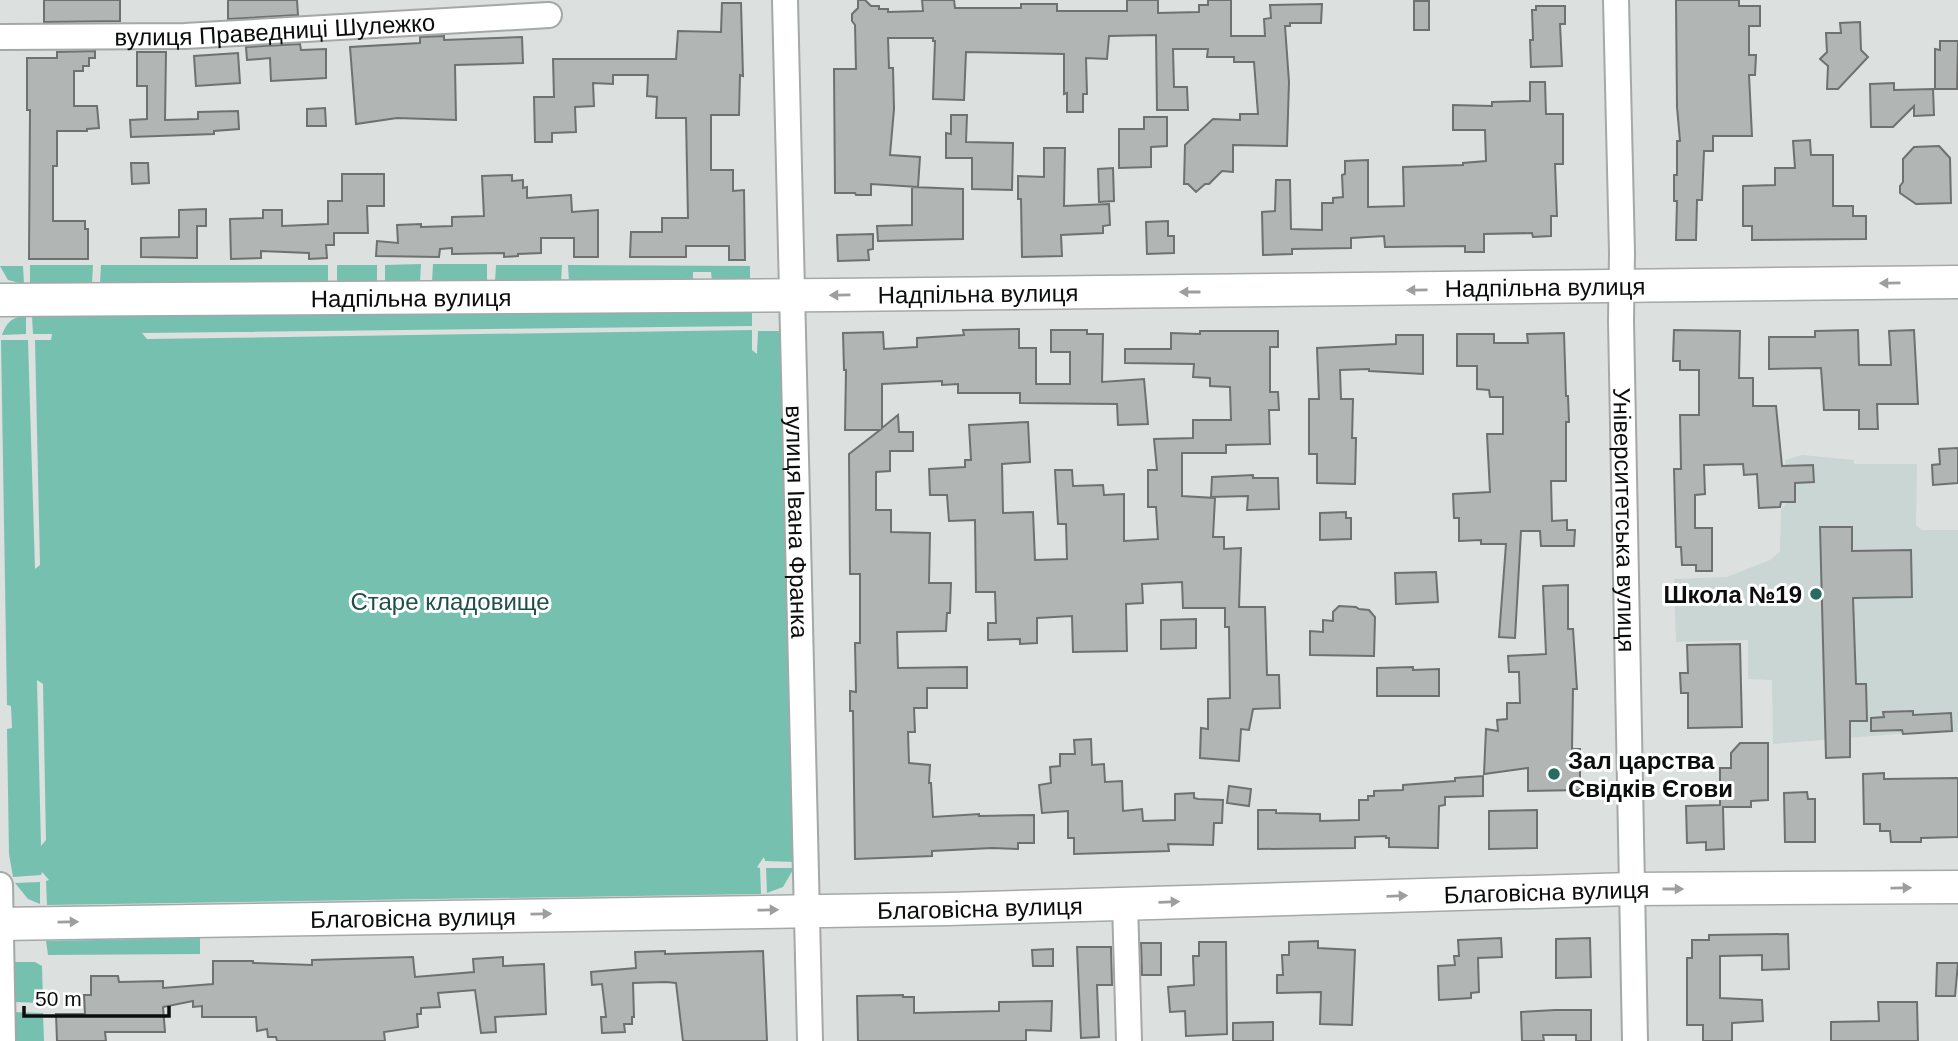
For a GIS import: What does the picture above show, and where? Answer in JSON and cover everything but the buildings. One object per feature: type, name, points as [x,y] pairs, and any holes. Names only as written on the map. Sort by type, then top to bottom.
[{"type":"main road","name":"Надпільна вулиця","points":[[0,300],[793,296],[1958,282]]},
{"type":"main road","name":"Благовісна вулиця","points":[[1,924],[948,909],[1631,889],[1958,887]]},
{"type":"street","name":"вулиця Івана Франка","points":[[785,0],[810,1041]]},
{"type":"street","name":"Університетська вулиця","points":[[1616,0],[1635,1041]]},
{"type":"street","name":"вулиця Праведниці Шулежко","points":[[0,37],[172,36],[549,15]]},
{"type":"street","points":[[0,885],[3,1041]]},
{"type":"street","points":[[1125,904],[1129,1041]]},
{"type":"shaded area","name":"Школа №19","points":[[1802,455],[1854,460],[1854,464],[1917,464],[1916,526],[1922,530],[1958,530],[1958,732],[1922,732],[1773,744],[1772,680],[1748,679],[1748,640],[1676,642],[1674,579],[1727,577],[1770,560],[1780,552],[1781,510],[1787,502],[1785,460]]},
{"type":"green space","points":[[421,264],[420,282],[385,282],[385,265]]},
{"type":"green space","points":[[433,264],[487,264],[487,282],[432,282]]},
{"type":"green space","points":[[30,265],[93,265],[92,283],[30,284]]},
{"type":"green space","points":[[101,265],[328,265],[328,283],[100,283]]},
{"type":"green space","points":[[337,265],[377,265],[377,282],[337,282]]},
{"type":"green space","points":[[496,265],[562,265],[561,282],[495,282]]},
{"type":"green space","points":[[568,265],[750,266],[750,280],[712,281],[711,272],[693,272],[693,281],[569,282]]},
{"type":"green space","points":[[0,266],[23,266],[24,284],[8,280]]},
{"type":"green space","name":"Старе кладовище","points":[[752,312],[752,326],[142,333],[147,339],[752,330],[752,350],[757,354],[758,331],[782,331],[795,862],[765,861],[764,857],[757,867],[760,868],[761,894],[47,905],[46,881],[49,880],[42,872],[41,875],[13,877],[9,854],[7,729],[12,728],[11,706],[7,705],[1,340],[28,340],[35,569],[40,565],[35,340],[51,340],[52,334],[33,334],[32,316]],"holes":[[[37,680],[43,684],[46,840],[41,846]]]},
{"type":"green space","points":[[26,316],[26,334],[2,335],[11,321]]},
{"type":"green space","points":[[766,868],[794,868],[783,887],[767,893]]},
{"type":"green space","points":[[40,882],[40,904],[28,899],[15,883]]},
{"type":"green space","points":[[200,938],[200,954],[48,955],[46,941]]},
{"type":"green space","points":[[15,962],[35,962],[42,966],[43,1003],[15,1002],[12,999]]},
{"type":"green space","points":[[12,1012],[43,1013],[44,1041],[13,1041]]},
{"type":"place","name":"Школа №19","points":[[1816,594]]},
{"type":"place","name":"Зал царства Свідків Єгови","points":[[1554,774]]}]
